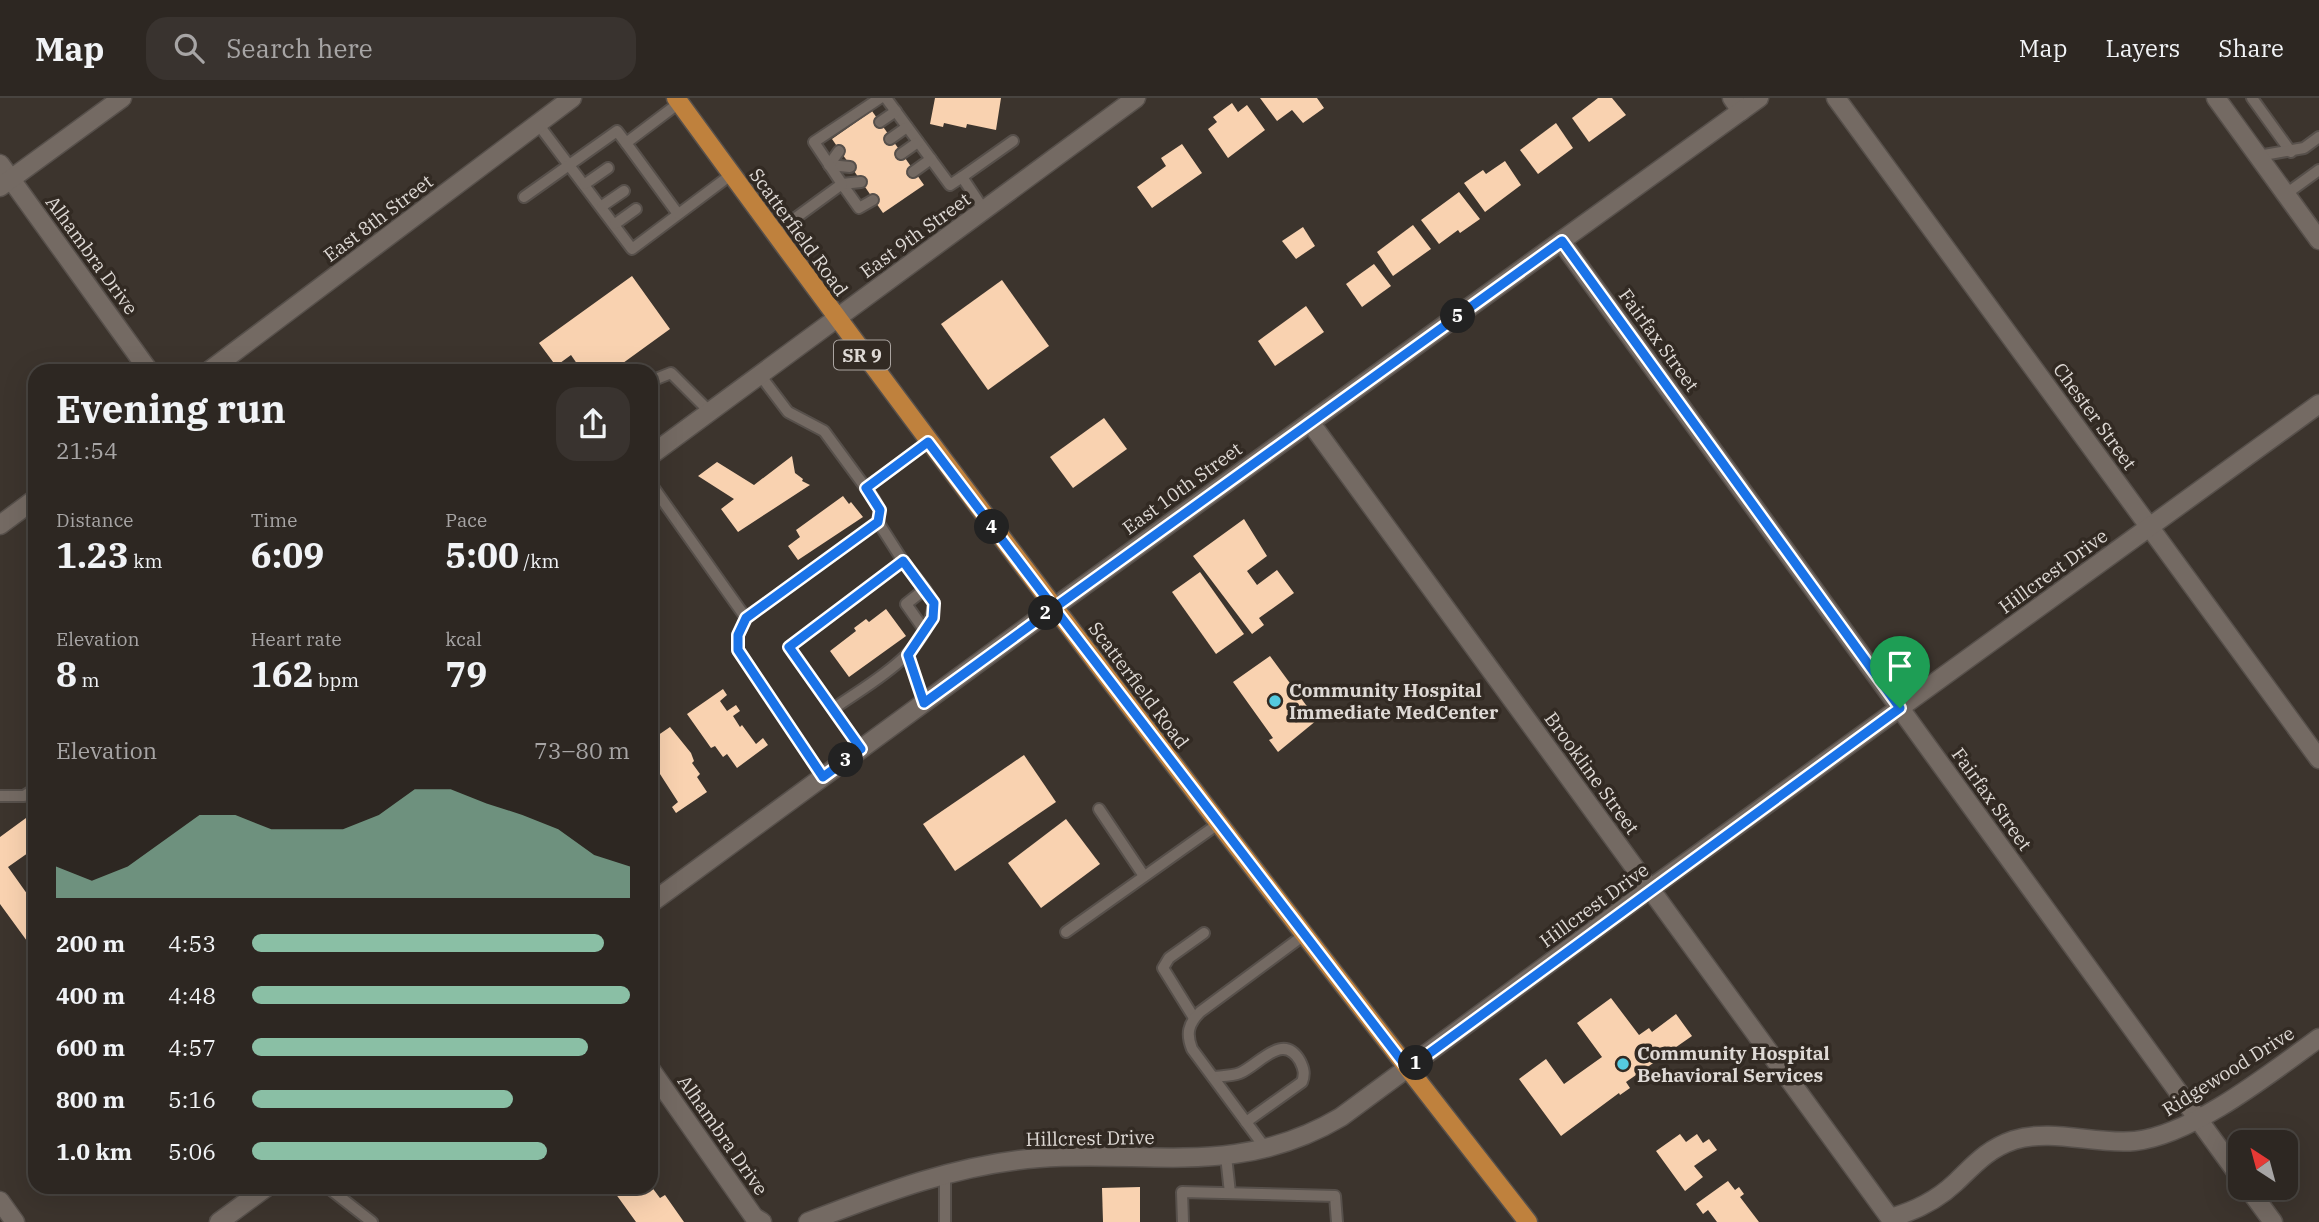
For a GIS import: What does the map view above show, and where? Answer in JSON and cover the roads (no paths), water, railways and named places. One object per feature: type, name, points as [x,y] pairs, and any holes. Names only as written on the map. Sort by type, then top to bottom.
[{"type":"main road","name":"Scatterfield Road","points":[[678,100],[836,320],[928,442],[1304,935],[1528,1222]]},
{"type":"street","points":[[5,183],[121,98]]},
{"type":"street","name":"East 8th Street","points":[[218,364],[572,98]]},
{"type":"street","name":"East 9th Street","points":[[658,450],[1136,98]]},
{"type":"street","name":"East 10th Street","points":[[658,899],[1054,608],[1562,241],[1737,105],[1759,98]]},
{"type":"street","name":"Chester Street","points":[[1836,98],[2319,759]]},
{"type":"street","points":[[2216,98],[2319,240]]},
{"type":"street","name":"Alhambra Drive","points":[[0,164],[5,183],[144,364]]},
{"type":"street","name":"Fairfax Street","points":[[1562,241],[2228,1160]]},
{"type":"street","name":"Hillcrest Drive","points":[[808,1222],[887,1191],[991,1163],[1039,1158],[1226,1156],[1266,1149],[1313,1134],[1408,1069],[1650,889],[2319,404]]},
{"type":"street","name":"Brookline Street","points":[[1310,422],[1890,1218]]},
{"type":"street","points":[[0,525],[28,504]]},
{"type":"street","name":"Ridgewood Drive","points":[[1890,1218],[1925,1206],[1951,1187],[1972,1164],[1991,1149],[2013,1140],[2034,1135],[2135,1141],[2171,1132],[2198,1119],[2275,1070],[2319,1038]]},
{"type":"street","name":"Alhambra Drive","points":[[658,1080],[754,1217],[762,1222]]},
{"type":"street","points":[[219,1222],[257,1194]]},
{"type":"street","points":[[2257,1200],[2273,1222]]},
{"type":"street","points":[[0,1201],[15,1222]]},
{"type":"lane","points":[[873,200],[859,208],[814,142],[880,98]]},
{"type":"lane","points":[[886,98],[950,185],[1013,141]]},
{"type":"lane","points":[[2252,98],[2291,152]]},
{"type":"lane","points":[[628,149],[678,100]]},
{"type":"lane","points":[[880,122],[896,111]]},
{"type":"lane","points":[[538,124],[570,163],[632,249],[732,174]]},
{"type":"lane","points":[[890,139],[907,127]]},
{"type":"lane","points":[[524,197],[617,131],[645,176],[678,214]]},
{"type":"lane","points":[[2258,156],[2304,148],[2319,136]]},
{"type":"lane","points":[[901,154],[918,142]]},
{"type":"lane","points":[[829,165],[839,150]]},
{"type":"lane","points":[[913,172],[931,159]]},
{"type":"lane","points":[[829,165],[850,167]]},
{"type":"lane","points":[[585,184],[608,168]]},
{"type":"lane","points":[[2286,194],[2319,170]]},
{"type":"lane","points":[[962,177],[984,210]]},
{"type":"lane","points":[[775,233],[842,184],[861,182]]},
{"type":"lane","points":[[602,206],[624,191]]},
{"type":"lane","points":[[615,224],[636,209]]},
{"type":"lane","points":[[658,378],[671,373],[710,412]]},
{"type":"lane","points":[[760,375],[788,412],[824,431],[866,488],[880,510],[878,522],[934,603],[933,618],[908,655],[833,709]]},
{"type":"lane","points":[[866,488],[928,442]]},
{"type":"lane","points":[[658,494],[746,618]]},
{"type":"lane","points":[[823,777],[738,650],[738,635],[746,618],[878,522]]},
{"type":"lane","points":[[861,749],[789,647],[903,561]]},
{"type":"lane","points":[[925,589],[906,604],[925,632]]},
{"type":"lane","points":[[908,655],[924,703]]},
{"type":"lane","points":[[0,796],[24,796],[28,793]]},
{"type":"lane","points":[[1099,808],[1144,876]]},
{"type":"lane","points":[[1066,932],[1219,824]]},
{"type":"lane","points":[[1194,1018],[1163,968],[1169,958],[1204,933]]},
{"type":"lane","points":[[1266,1149],[1189,1041],[1188,1031],[1194,1018],[1304,935]]},
{"type":"lane","points":[[1213,1077],[1240,1073],[1276,1049],[1284,1049],[1296,1056],[1304,1070],[1302,1082],[1246,1122]]},
{"type":"lane","points":[[1226,1156],[1230,1193]]},
{"type":"lane","points":[[945,1174],[945,1222]]},
{"type":"lane","points":[[1183,1222],[1182,1192],[1335,1195],[1337,1222]]},
{"type":"lane","points":[[336,1194],[372,1222]]},
{"type":"place","name":"Community Hospital Immediate MedCenter","points":[[1275,701]]},
{"type":"place","name":"Community Hospital Behavioral Services","points":[[1623,1064]]}]
